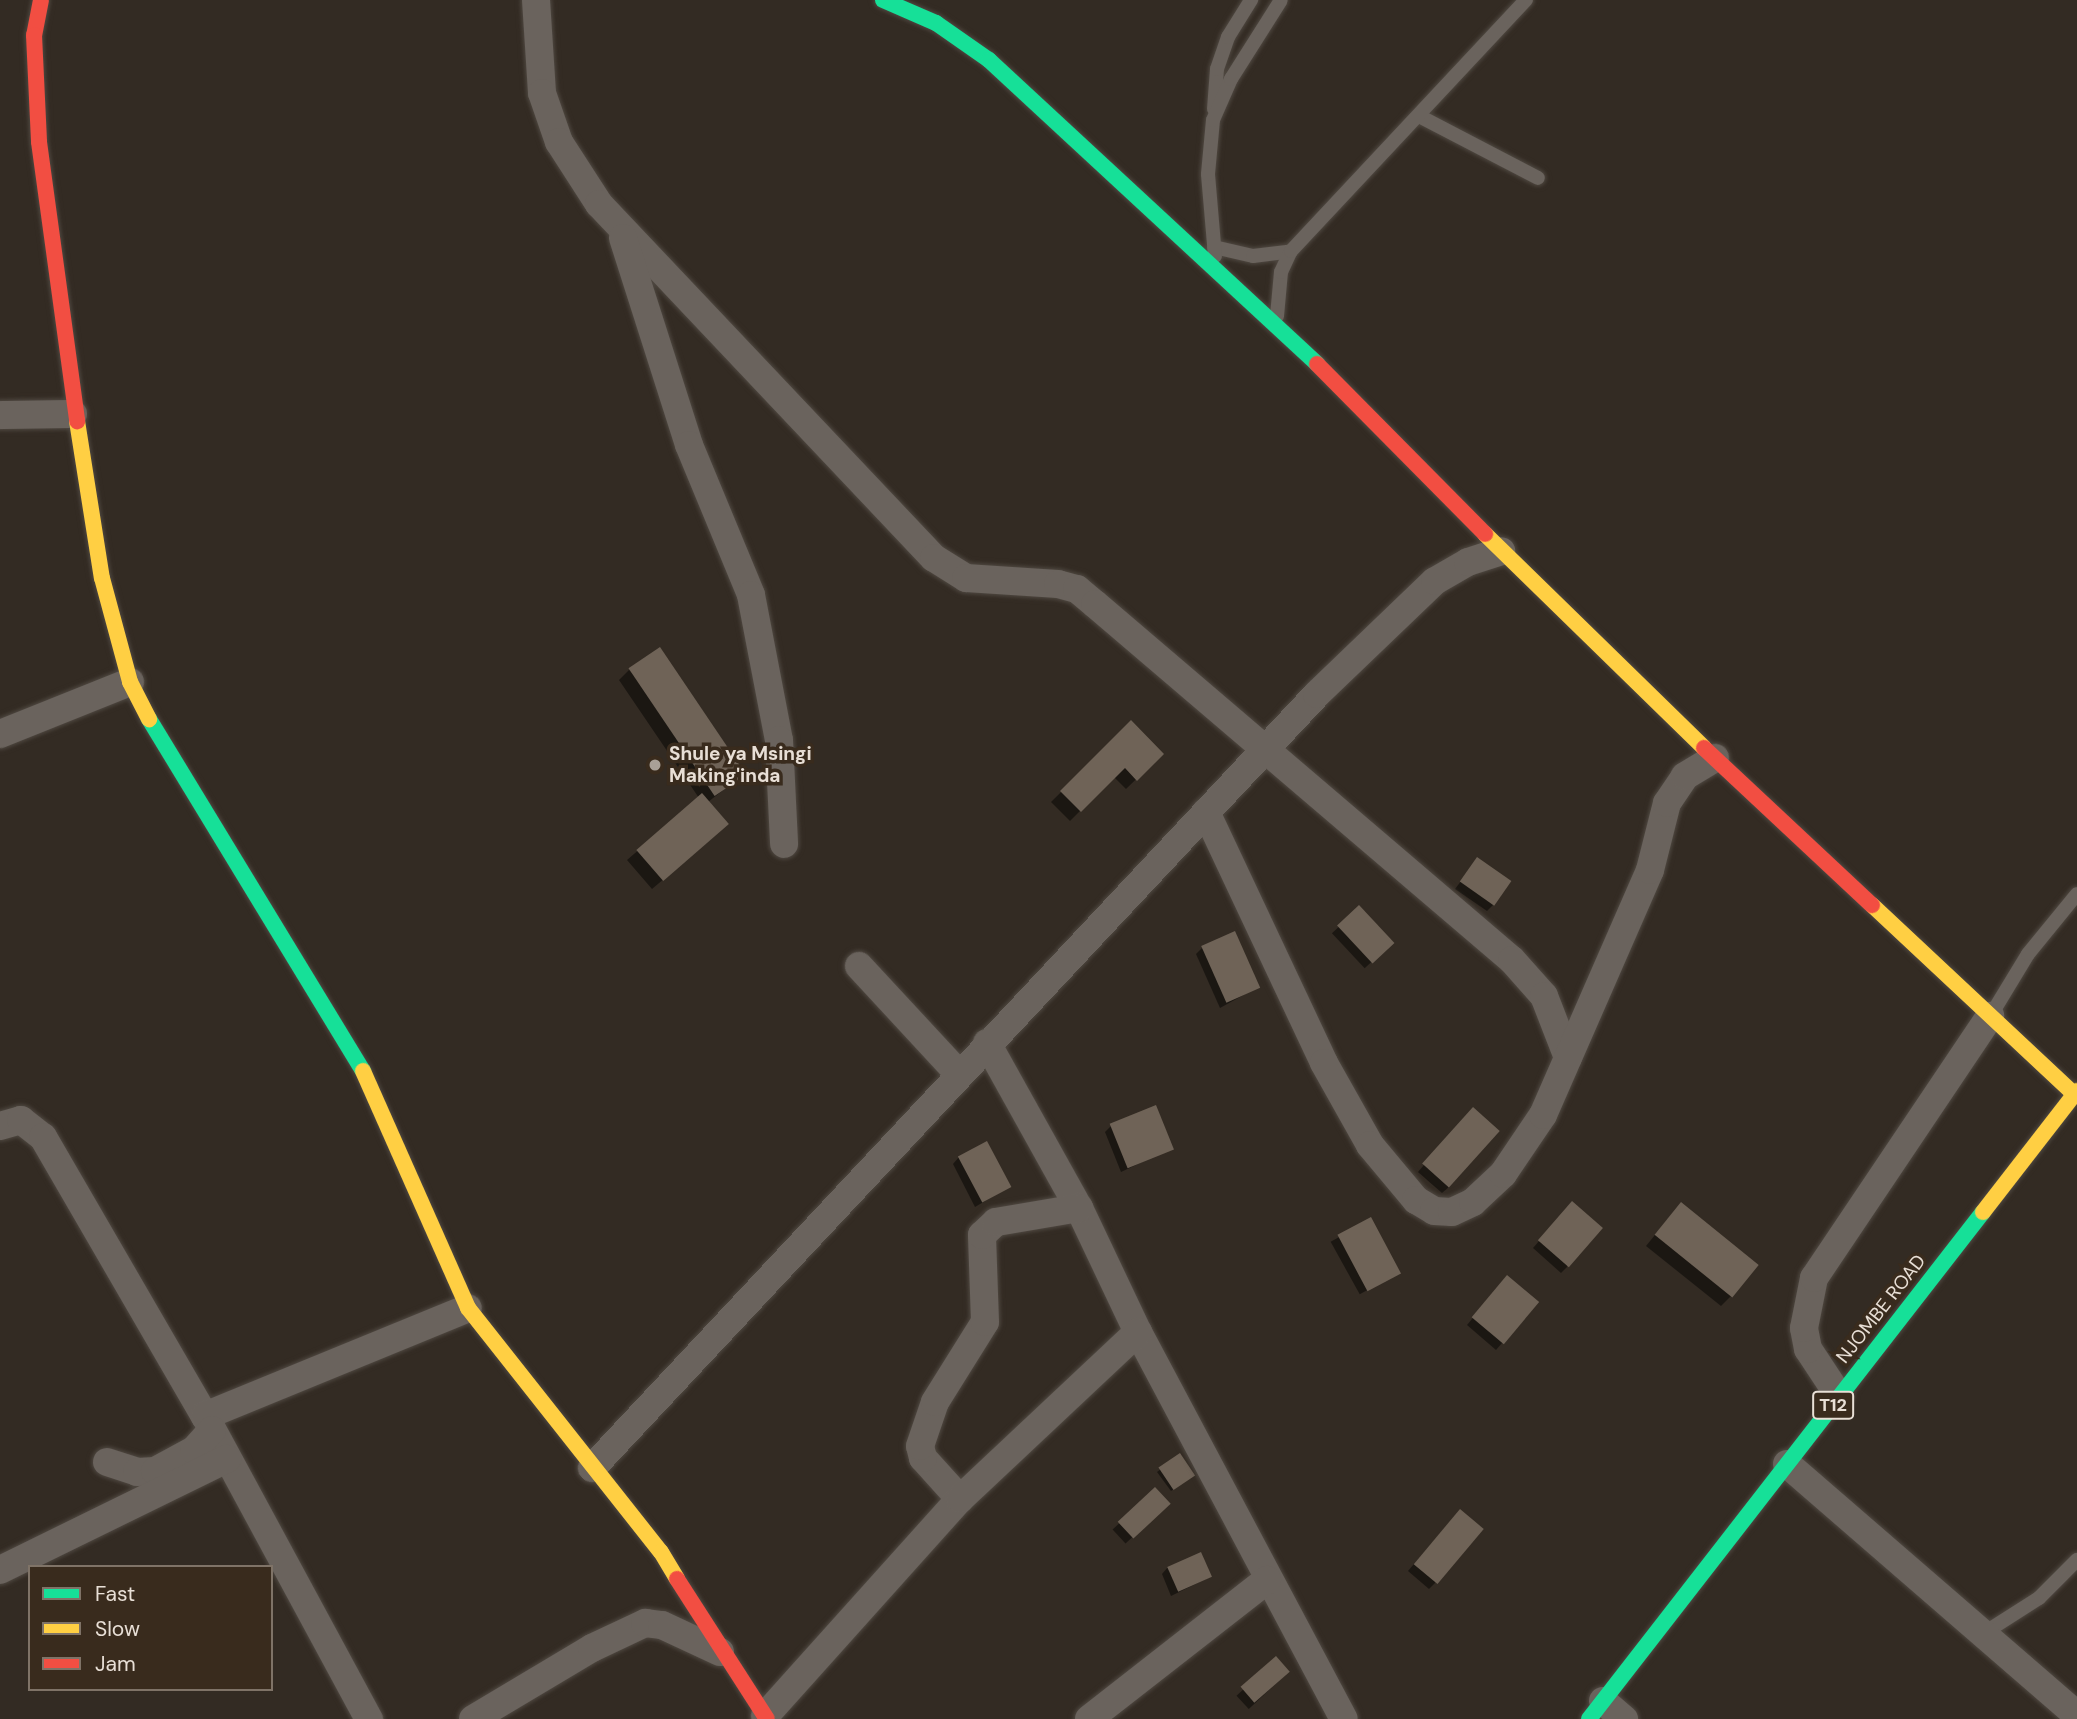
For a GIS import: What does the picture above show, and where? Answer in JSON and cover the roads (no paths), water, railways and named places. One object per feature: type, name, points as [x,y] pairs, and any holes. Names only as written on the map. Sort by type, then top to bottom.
[{"type":"main road","points":[[41,0],[34,35],[39,142],[74,414],[102,578],[130,682],[163,744],[340,1026],[377,1097],[468,1308],[661,1552],[720,1652],[766,1717]]},
{"type":"main road","points":[[886,0],[936,23],[989,60],[1278,324],[1501,551],[1716,758],[1990,1016],[2076,1093]]},
{"type":"main road","name":"NJOMBE ROAD","points":[[1605,1713],[1787,1464],[2076,1093]]},
{"type":"street","points":[[536,0],[542,93],[559,142],[618,225],[934,558],[966,578],[1058,584],[1077,590],[1268,747],[1530,977],[1558,1024],[1568,1058]]},
{"type":"street","points":[[618,225],[690,445],[751,595],[779,740],[783,844]]},
{"type":"street","points":[[0,415],[74,414]]},
{"type":"street","points":[[592,1468],[987,1043],[1268,747],[1435,581],[1468,562],[1501,551]]},
{"type":"street","points":[[0,734],[130,682]]},
{"type":"street","points":[[1206,812],[1324,1063],[1370,1145],[1416,1200],[1434,1211],[1452,1212],[1489,1189],[1525,1145],[1568,1058],[1650,870],[1667,803],[1685,776],[1716,758]]},
{"type":"street","points":[[859,966],[959,1074]]},
{"type":"street","points":[[1839,1396],[1808,1349],[1804,1328],[1814,1278],[1990,1016]]},
{"type":"street","points":[[987,1043],[1079,1208],[1138,1332],[1267,1580],[1344,1719]]},
{"type":"street","points":[[0,1126],[21,1120],[43,1137],[209,1423],[289,1579],[358,1692],[369,1719]]},
{"type":"street","points":[[960,1499],[923,1458],[920,1446],[935,1402],[985,1322],[982,1235],[996,1222],[1079,1208]]},
{"type":"street","points":[[107,1462],[137,1472],[155,1471],[175,1464],[209,1423],[468,1308]]},
{"type":"street","points":[[766,1717],[960,1499],[1138,1332]]},
{"type":"street","points":[[0,1570],[227,1459]]},
{"type":"street","points":[[1787,1464],[1981,1635],[2077,1715]]},
{"type":"street","points":[[1089,1719],[1267,1580]]},
{"type":"street","points":[[473,1719],[592,1648],[645,1623],[662,1625],[720,1652]]},
{"type":"lane","points":[[1217,269],[1208,174],[1217,69],[1228,37],[1251,0]]},
{"type":"lane","points":[[1213,120],[1231,79],[1281,0]]},
{"type":"lane","points":[[1278,324],[1276,294],[1291,251],[1526,0]]},
{"type":"lane","points":[[1419,116],[1538,178]]},
{"type":"lane","points":[[1213,247],[1253,256],[1291,251]]},
{"type":"lane","points":[[1990,1016],[2028,954],[2077,894]]},
{"type":"lane","points":[[1981,1635],[2039,1598],[2077,1560]]},
{"type":"place","name":"Shule ya Msingi Making'inda","points":[[655,765]]}]
